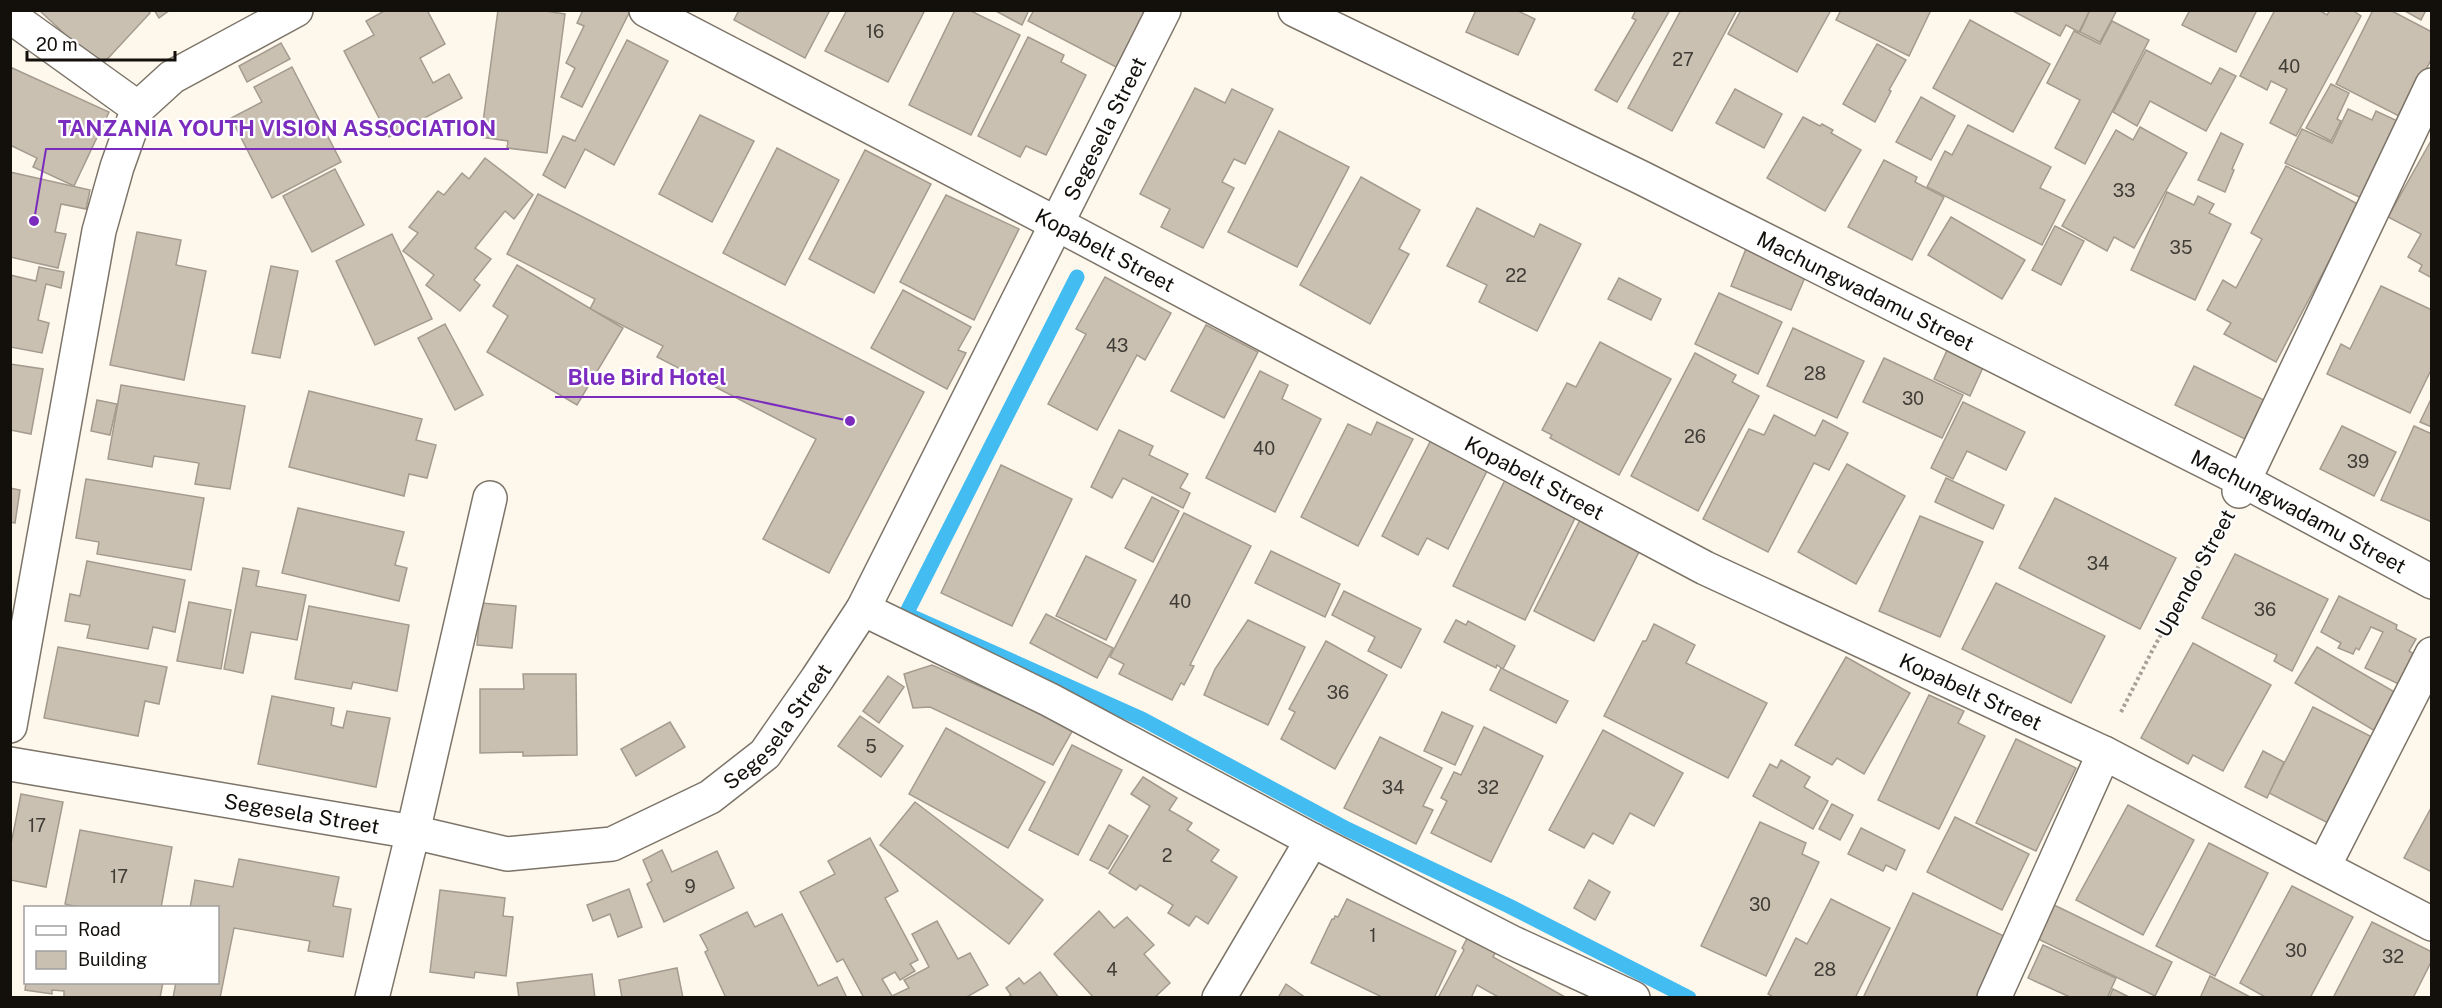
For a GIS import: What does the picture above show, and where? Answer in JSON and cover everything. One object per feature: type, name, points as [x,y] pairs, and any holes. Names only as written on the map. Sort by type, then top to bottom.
[{"type":"street","points":[[10,726],[99,231],[117,167],[138,108],[172,77],[296,10]]},
{"type":"street","name":"Kopabelt Street","points":[[646,10],[1057,224],[1705,568],[2104,753],[2432,924]]},
{"type":"street","name":"Segesela Street","points":[[10,764],[413,832],[507,854],[612,844],[710,797],[765,754],[818,679],[863,609],[1164,10]]},
{"type":"street","name":"Machungwadamu Street","points":[[1295,10],[1642,178],[2432,582]]},
{"type":"street","points":[[10,16],[138,108]]},
{"type":"street","points":[[2242,486],[2432,85]]},
{"type":"street","points":[[372,998],[490,498]]},
{"type":"street","points":[[863,609],[1050,700],[1312,840],[1511,942],[1633,998]]},
{"type":"street","points":[[2324,866],[2432,654]]},
{"type":"street","points":[[1994,998],[2104,753]]},
{"type":"street","points":[[1219,998],[1312,840]]},
{"type":"path","name":"Upendo Street","points":[[2104,753],[2125,702],[2242,486]]},
{"type":"building","points":[[39,10],[148,10],[150,13],[100,67]]},
{"type":"building","points":[[154,10],[170,10],[159,18]]},
{"type":"building","points":[[386,10],[427,10],[445,44],[420,58],[433,83],[449,74],[462,98],[389,137],[344,51],[374,35],[366,21]]},
{"type":"building","points":[[498,10],[538,10],[565,14],[547,153],[507,148],[508,141],[481,137]]},
{"type":"building","points":[[583,10],[630,11],[582,107],[561,97],[575,68],[566,63],[584,26],[577,23]]},
{"type":"building","points":[[739,10],[830,10],[805,58],[734,20]]},
{"type":"building","points":[[847,10],[925,10],[888,82],[825,51]]},
{"type":"building","points":[[955,10],[969,10],[1020,35],[971,135],[909,105]]},
{"type":"building","points":[[994,10],[1029,10],[1022,25]]},
{"type":"building","points":[[1034,10],[1146,10],[1116,67],[1028,21]]},
{"type":"building","points":[[1476,10],[1516,10],[1535,19],[1518,55],[1466,32]]},
{"type":"building","points":[[1636,10],[1670,10],[1617,102],[1595,90],[1636,20],[1632,18]]},
{"type":"building","points":[[1681,10],[1737,10],[1672,131],[1628,108]]},
{"type":"building","points":[[1741,10],[1831,10],[1797,72],[1728,34]]},
{"type":"building","points":[[1841,10],[1931,10],[1909,56],[1836,20]]},
{"type":"building","points":[[2011,10],[2090,10],[2079,32],[2066,25],[2060,36]]},
{"type":"building","points":[[2090,10],[2117,10],[2100,42],[2080,32]]},
{"type":"building","points":[[2190,10],[2257,10],[2236,52],[2182,25]]},
{"type":"building","points":[[2275,10],[2319,10],[2327,15],[2330,10],[2352,10],[2361,16],[2296,136],[2270,123],[2287,89],[2271,81],[2267,90],[2240,76]]},
{"type":"building","points":[[2373,10],[2390,10],[2432,32],[2432,58],[2401,117],[2336,84]]},
{"type":"building","points":[[2403,10],[2426,10],[2421,20]]},
{"type":"building","points":[[1970,20],[2050,64],[2013,132],[1933,88]]},
{"type":"building","points":[[2112,21],[2149,40],[2085,164],[2055,148],[2080,100],[2047,83],[2074,31],[2100,44]]},
{"type":"building","points":[[1028,37],[1064,55],[1061,62],[1086,75],[1046,155],[1026,146],[1020,157],[978,136]]},
{"type":"building","points":[[627,40],[668,61],[614,165],[585,149],[565,188],[543,175],[563,136],[575,141]]},
{"type":"building","points":[[281,43],[290,59],[247,82],[239,66]]},
{"type":"building","points":[[1877,44],[1906,60],[1875,122],[1843,104]]},
{"type":"building","points":[[2146,50],[2211,84],[2220,68],[2236,76],[2206,131],[2150,101],[2137,126],[2113,112]]},
{"type":"building","points":[[10,67],[109,112],[74,186],[33,167],[37,158],[10,145]]},
{"type":"building","points":[[292,67],[341,162],[272,198],[231,118],[262,102],[254,87]]},
{"type":"building","points":[[2331,84],[2349,93],[2337,119],[2341,121],[2331,141],[2306,128]]},
{"type":"building","points":[[1195,88],[1225,103],[1232,89],[1273,109],[1245,164],[1234,159],[1222,182],[1234,188],[1203,248],[1161,227],[1170,209],[1140,194]]},
{"type":"building","points":[[1735,89],[1782,114],[1764,148],[1716,123]]},
{"type":"building","points":[[1921,97],[1955,116],[1931,160],[1896,142]]},
{"type":"building","points":[[2348,109],[2372,120],[2376,111],[2404,124],[2368,201],[2285,163],[2302,129],[2332,143]]},
{"type":"building","points":[[700,115],[754,141],[712,222],[659,194]]},
{"type":"building","points":[[1803,117],[1833,130],[1831,133],[1861,150],[1825,211],[1767,178]]},
{"type":"building","points":[[1968,125],[2051,167],[2040,188],[2065,200],[2042,245],[1927,187],[1945,151],[1952,155]]},
{"type":"building","points":[[2140,127],[2187,153],[2134,248],[2114,237],[2107,251],[2062,226],[2116,130],[2133,140]]},
{"type":"building","points":[[1279,131],[1349,167],[1297,267],[1228,232]]},
{"type":"building","points":[[2221,133],[2243,144],[2225,192],[2198,180]]},
{"type":"building","points":[[2432,139],[2432,278],[2419,271],[2422,265],[2408,257],[2421,234],[2388,217]]},
{"type":"building","points":[[777,148],[839,180],[785,285],[723,253]]},
{"type":"building","points":[[865,150],[931,184],[874,293],[809,259]]},
{"type":"building","points":[[485,158],[533,195],[514,219],[505,211],[475,248],[491,259],[474,280],[480,285],[460,311],[426,285],[434,275],[403,251],[418,233],[409,227],[438,191],[444,195],[462,173],[469,179]]},
{"type":"building","points":[[1884,160],[1917,177],[1915,182],[1944,197],[1912,260],[1848,227]]},
{"type":"building","points":[[2286,166],[2367,209],[2348,225],[2276,362],[2224,334],[2231,323],[2207,310],[2223,280],[2236,288],[2262,239],[2251,233]]},
{"type":"building","points":[[335,169],[364,225],[312,252],[283,196]]},
{"type":"building","points":[[10,172],[90,190],[86,209],[61,204],[55,232],[66,234],[58,268],[10,257]]},
{"type":"building","points":[[1361,177],[1420,210],[1399,249],[1409,254],[1370,324],[1300,285]]},
{"type":"building","points":[[2167,192],[2194,205],[2198,196],[2214,204],[2209,213],[2231,224],[2195,300],[2131,270]]},
{"type":"building","points":[[538,194],[924,392],[829,573],[763,539],[816,439],[657,357],[663,346],[590,309],[595,299],[507,254]]},
{"type":"building","points":[[946,195],[1019,229],[974,320],[900,282]]},
{"type":"building","points":[[1477,208],[1534,237],[1540,224],[1581,244],[1537,331],[1479,302],[1487,285],[1447,266]]},
{"type":"building","points":[[1951,217],[2025,260],[2002,299],[1928,255]]},
{"type":"building","points":[[2055,226],[2084,241],[2061,285],[2032,270]]},
{"type":"building","points":[[137,232],[181,240],[176,265],[206,271],[184,380],[110,365]]},
{"type":"building","points":[[392,234],[432,319],[375,345],[336,261]]},
{"type":"building","points":[[1748,244],[1809,268],[1791,310],[1731,286]]},
{"type":"building","points":[[517,265],[623,328],[577,405],[487,352],[508,316],[493,306]]},
{"type":"building","points":[[271,266],[298,271],[280,358],[252,353]]},
{"type":"building","points":[[39,267],[64,272],[61,288],[46,284],[38,320],[49,323],[42,353],[10,347],[10,275],[36,281]]},
{"type":"building","points":[[1105,277],[1171,313],[1145,360],[1137,355],[1097,430],[1048,404],[1086,334],[1076,329]]},
{"type":"building","points":[[1619,278],[1661,299],[1651,320],[1608,299]]},
{"type":"building","points":[[2381,286],[2432,310],[2432,368],[2410,413],[2327,374],[2341,344],[2350,349]]},
{"type":"building","points":[[903,290],[971,327],[958,350],[966,353],[947,389],[871,348]]},
{"type":"building","points":[[1719,293],[1782,322],[1758,374],[1695,344]]},
{"type":"building","points":[[445,324],[483,395],[455,410],[418,338]]},
{"type":"building","points":[[1206,325],[1258,352],[1224,418],[1171,391]]},
{"type":"building","points":[[1793,328],[1864,361],[1837,418],[1767,386]]},
{"type":"building","points":[[1600,342],[1671,379],[1619,475],[1550,438],[1552,435],[1542,430],[1567,383],[1576,387]]},
{"type":"building","points":[[1949,346],[1985,363],[1970,396],[1934,379]]},
{"type":"building","points":[[1695,353],[1736,375],[1732,382],[1759,396],[1698,511],[1631,476]]},
{"type":"building","points":[[1884,358],[1963,395],[1942,438],[1863,402]]},
{"type":"building","points":[[10,364],[43,369],[31,434],[10,430]]},
{"type":"building","points":[[2194,366],[2264,400],[2245,439],[2175,405]]},
{"type":"building","points":[[1260,371],[1288,385],[1282,399],[1321,419],[1275,512],[1206,478]]},
{"type":"building","points":[[121,385],[245,406],[230,489],[195,484],[199,463],[154,456],[152,467],[108,459]]},
{"type":"building","points":[[309,391],[422,419],[416,440],[436,445],[427,478],[409,474],[404,496],[289,467]]},
{"type":"building","points":[[2432,397],[2432,427],[2420,422]]},
{"type":"building","points":[[97,400],[117,404],[110,435],[91,431]]},
{"type":"building","points":[[1963,402],[2025,432],[2006,470],[1967,451],[1953,479],[1931,468]]},
{"type":"building","points":[[1774,415],[1815,436],[1823,420],[1848,433],[1829,470],[1814,463],[1768,552],[1703,519],[1749,429],[1764,435]]},
{"type":"building","points":[[1377,422],[1413,439],[1358,546],[1301,517],[1348,424],[1371,435]]},
{"type":"building","points":[[2342,426],[2396,452],[2374,496],[2320,469]]},
{"type":"building","points":[[2414,426],[2432,434],[2432,522],[2381,500]]},
{"type":"building","points":[[1119,430],[1153,446],[1149,455],[1188,474],[1180,488],[1190,493],[1183,508],[1123,478],[1112,498],[1091,487]]},
{"type":"building","points":[[1431,440],[1488,469],[1448,549],[1427,538],[1418,555],[1382,536]]},
{"type":"building","points":[[1847,464],[1905,496],[1856,584],[1798,552]]},
{"type":"building","points":[[1001,465],[1072,499],[1012,626],[941,593]]},
{"type":"building","points":[[1507,476],[1579,510],[1525,620],[1453,586]]},
{"type":"building","points":[[1946,478],[2004,505],[1993,529],[1935,502]]},
{"type":"building","points":[[86,479],[204,498],[191,570],[97,554],[99,542],[76,538]]},
{"type":"building","points":[[10,488],[20,490],[15,523],[10,522]]},
{"type":"building","points":[[1152,497],[1179,511],[1153,562],[1125,548]]},
{"type":"building","points":[[2055,498],[2176,558],[2140,629],[2019,568]]},
{"type":"building","points":[[298,508],[404,532],[395,565],[407,568],[399,601],[282,573]]},
{"type":"building","points":[[1184,513],[1251,546],[1190,665],[1194,666],[1184,685],[1181,683],[1172,700],[1119,674],[1124,664],[1110,657]]},
{"type":"building","points":[[1583,514],[1643,544],[1594,641],[1534,611]]},
{"type":"building","points":[[1920,516],[1983,542],[1940,637],[1879,611]]},
{"type":"building","points":[[1271,551],[1340,584],[1325,617],[1255,583]]},
{"type":"building","points":[[2235,554],[2328,599],[2292,671],[2274,661],[2277,655],[2202,618]]},
{"type":"building","points":[[1086,556],[1136,580],[1106,640],[1056,616]]},
{"type":"building","points":[[87,561],[185,580],[175,632],[153,627],[148,649],[87,638],[90,625],[65,621],[70,594],[80,596]]},
{"type":"building","points":[[243,568],[259,571],[256,586],[306,595],[297,640],[251,632],[243,673],[224,669]]},
{"type":"building","points":[[1996,583],[2105,636],[2071,703],[1962,649]]},
{"type":"building","points":[[1344,591],[1421,629],[1401,668],[1368,651],[1375,637],[1332,615]]},
{"type":"building","points":[[2339,596],[2397,625],[2396,629],[2416,639],[2409,651],[2419,657],[2405,687],[2365,668],[2383,632],[2371,627],[2359,650],[2356,648],[2353,654],[2338,648],[2341,643],[2321,632]]},
{"type":"building","points":[[189,602],[231,610],[221,669],[177,661]]},
{"type":"building","points":[[481,603],[516,606],[512,648],[477,645]]},
{"type":"building","points":[[309,606],[409,625],[397,691],[353,682],[351,689],[295,679]]},
{"type":"building","points":[[1046,614],[1113,648],[1097,678],[1030,643]]},
{"type":"building","points":[[1248,620],[1305,647],[1268,725],[1204,695],[1215,669]]},
{"type":"building","points":[[1456,620],[1466,625],[1468,621],[1515,646],[1503,669],[1497,665],[1496,668],[1444,642]]},
{"type":"building","points":[[1654,624],[1695,645],[1686,663],[1767,703],[1728,778],[1604,716]]},
{"type":"building","points":[[1326,641],[1387,675],[1335,769],[1281,739],[1295,712],[1289,709]]},
{"type":"building","points":[[2193,643],[2271,685],[2223,771],[2193,755],[2188,764],[2141,738]]},
{"type":"building","points":[[58,647],[167,667],[159,704],[145,701],[138,736],[44,718]]},
{"type":"building","points":[[2317,647],[2398,694],[2375,731],[2295,683]]},
{"type":"building","points":[[1846,657],[1910,693],[1864,774],[1837,758],[1832,765],[1795,745]]},
{"type":"building","points":[[932,665],[1074,728],[1053,765],[930,707],[913,708],[904,674]]},
{"type":"building","points":[[1501,668],[1568,701],[1556,723],[1490,690]]},
{"type":"building","points":[[523,674],[576,674],[577,755],[523,756],[523,752],[480,753],[480,689],[524,689]]},
{"type":"building","points":[[888,676],[904,687],[879,723],[863,711]]},
{"type":"building","points":[[1929,695],[1964,711],[1958,723],[1985,736],[1939,829],[1878,800]]},
{"type":"building","points":[[272,696],[334,708],[331,725],[343,728],[347,711],[390,718],[376,787],[258,764]]},
{"type":"building","points":[[2313,707],[2380,741],[2336,827],[2269,793]]},
{"type":"building","points":[[1442,712],[1473,726],[1455,765],[1424,751]]},
{"type":"building","points":[[860,716],[903,746],[881,777],[838,746]]},
{"type":"building","points":[[670,722],[685,747],[636,776],[621,749]]},
{"type":"building","points":[[1484,727],[1543,756],[1491,862],[1431,833],[1447,801],[1441,798],[1454,772],[1461,775]]},
{"type":"building","points":[[946,728],[1045,782],[1008,848],[909,794]]},
{"type":"building","points":[[1603,730],[1683,773],[1654,826],[1630,813],[1613,844],[1593,833],[1584,848],[1549,830]]},
{"type":"building","points":[[1380,737],[1442,768],[1423,806],[1433,810],[1416,844],[1344,808]]},
{"type":"building","points":[[2016,739],[2076,768],[2036,851],[1976,823]]},
{"type":"building","points":[[1072,745],[1122,770],[1078,855],[1029,830]]},
{"type":"building","points":[[2263,751],[2284,762],[2267,798],[2245,787]]},
{"type":"building","points":[[1781,760],[1810,777],[1804,787],[1828,801],[1813,829],[1753,796],[1770,764],[1777,768]]},
{"type":"building","points":[[1143,777],[1177,798],[1169,810],[1192,823],[1187,830],[1219,850],[1211,861],[1237,877],[1208,924],[1196,916],[1189,926],[1168,913],[1173,905],[1140,885],[1136,890],[1109,873],[1150,806],[1131,794]]},
{"type":"building","points":[[21,794],[63,802],[46,887],[10,880],[10,849]]},
{"type":"building","points":[[915,802],[1043,900],[1009,944],[880,845]]},
{"type":"building","points":[[1832,804],[1853,815],[1840,840],[1819,829]]},
{"type":"building","points":[[2128,805],[2194,840],[2143,935],[2076,900]]},
{"type":"building","points":[[2432,806],[2432,872],[2404,858]]},
{"type":"building","points":[[1955,817],[2029,854],[2002,910],[1927,872]]},
{"type":"building","points":[[1760,822],[1806,843],[1802,854],[1819,862],[1766,976],[1701,946]]},
{"type":"building","points":[[1109,825],[1128,836],[1108,869],[1090,860]]},
{"type":"building","points":[[1861,828],[1905,850],[1896,870],[1886,865],[1883,871],[1848,854]]},
{"type":"building","points":[[80,830],[172,847],[161,906],[73,906],[65,904]]},
{"type":"building","points":[[870,838],[898,891],[885,898],[918,960],[910,964],[915,971],[900,980],[895,972],[882,979],[892,996],[909,988],[904,980],[929,967],[912,934],[937,921],[958,959],[970,953],[988,985],[965,998],[864,998],[843,959],[837,962],[800,892],[835,874],[828,861]]},
{"type":"building","points":[[2209,843],[2268,873],[2215,976],[2156,946]]},
{"type":"building","points":[[662,850],[672,872],[717,851],[734,888],[664,922],[647,884],[652,881],[643,860]]},
{"type":"building","points":[[239,859],[339,877],[333,906],[351,909],[343,957],[308,951],[310,941],[234,928],[220,998],[173,998],[176,984],[219,984],[219,906],[190,906],[195,880],[233,887]]},
{"type":"building","points":[[1589,880],[1610,892],[1595,920],[1574,908]]},
{"type":"building","points":[[2292,886],[2353,917],[2310,998],[2267,998],[2240,983]]},
{"type":"building","points":[[629,889],[642,927],[618,937],[610,914],[593,921],[587,905]]},
{"type":"building","points":[[440,890],[505,898],[503,916],[513,917],[506,976],[475,972],[474,978],[430,972]]},
{"type":"building","points":[[1913,893],[2006,937],[1977,998],[1863,998]]},
{"type":"building","points":[[1347,899],[1456,951],[1434,998],[1384,998],[1311,963],[1332,919],[1335,916],[1338,917]]},
{"type":"building","points":[[1831,899],[1890,928],[1855,998],[1775,998],[1768,994],[1796,938],[1807,944]]},
{"type":"building","points":[[2054,905],[2172,962],[2155,996],[2038,939]]},
{"type":"building","points":[[1099,911],[1114,928],[1127,917],[1154,945],[1144,954],[1170,983],[1154,998],[1094,998],[1054,954]]},
{"type":"building","points":[[747,912],[755,927],[782,914],[818,986],[837,977],[847,998],[726,998],[705,952],[708,950],[700,935]]},
{"type":"building","points":[[2372,922],[2432,952],[2432,960],[2413,998],[2333,998]]},
{"type":"building","points":[[1471,931],[1499,946],[1493,957],[1567,998],[1500,998],[1477,985],[1471,998],[1438,998],[1464,950],[1462,948]]},
{"type":"building","points":[[2043,945],[2116,978],[2107,998],[2072,998],[2028,978]]},
{"type":"building","points":[[677,968],[683,998],[622,998],[619,980]]},
{"type":"building","points":[[1040,972],[1059,998],[1007,998],[1011,995],[1006,988],[1019,978],[1024,984]]},
{"type":"building","points":[[592,974],[595,998],[519,998],[517,983]]},
{"type":"building","points":[[2210,976],[2252,998],[2200,998]]},
{"type":"building","points":[[26,984],[163,984],[160,998],[64,998],[64,991],[52,990],[52,994],[25,990]]},
{"type":"building","points":[[1286,984],[1306,998],[1278,998]]},
{"type":"building","points":[[2113,989],[2131,998],[2109,998]]},
{"type":"waterway","points":[[1077,277],[906,614],[1142,719],[1347,829],[1509,906],[1689,998]]},
{"type":"place","name":"TANZANIA YOUTH VISION ASSOCIATION","points":[[34,221]]},
{"type":"place","name":"Blue Bird Hotel","points":[[850,421]]}]
